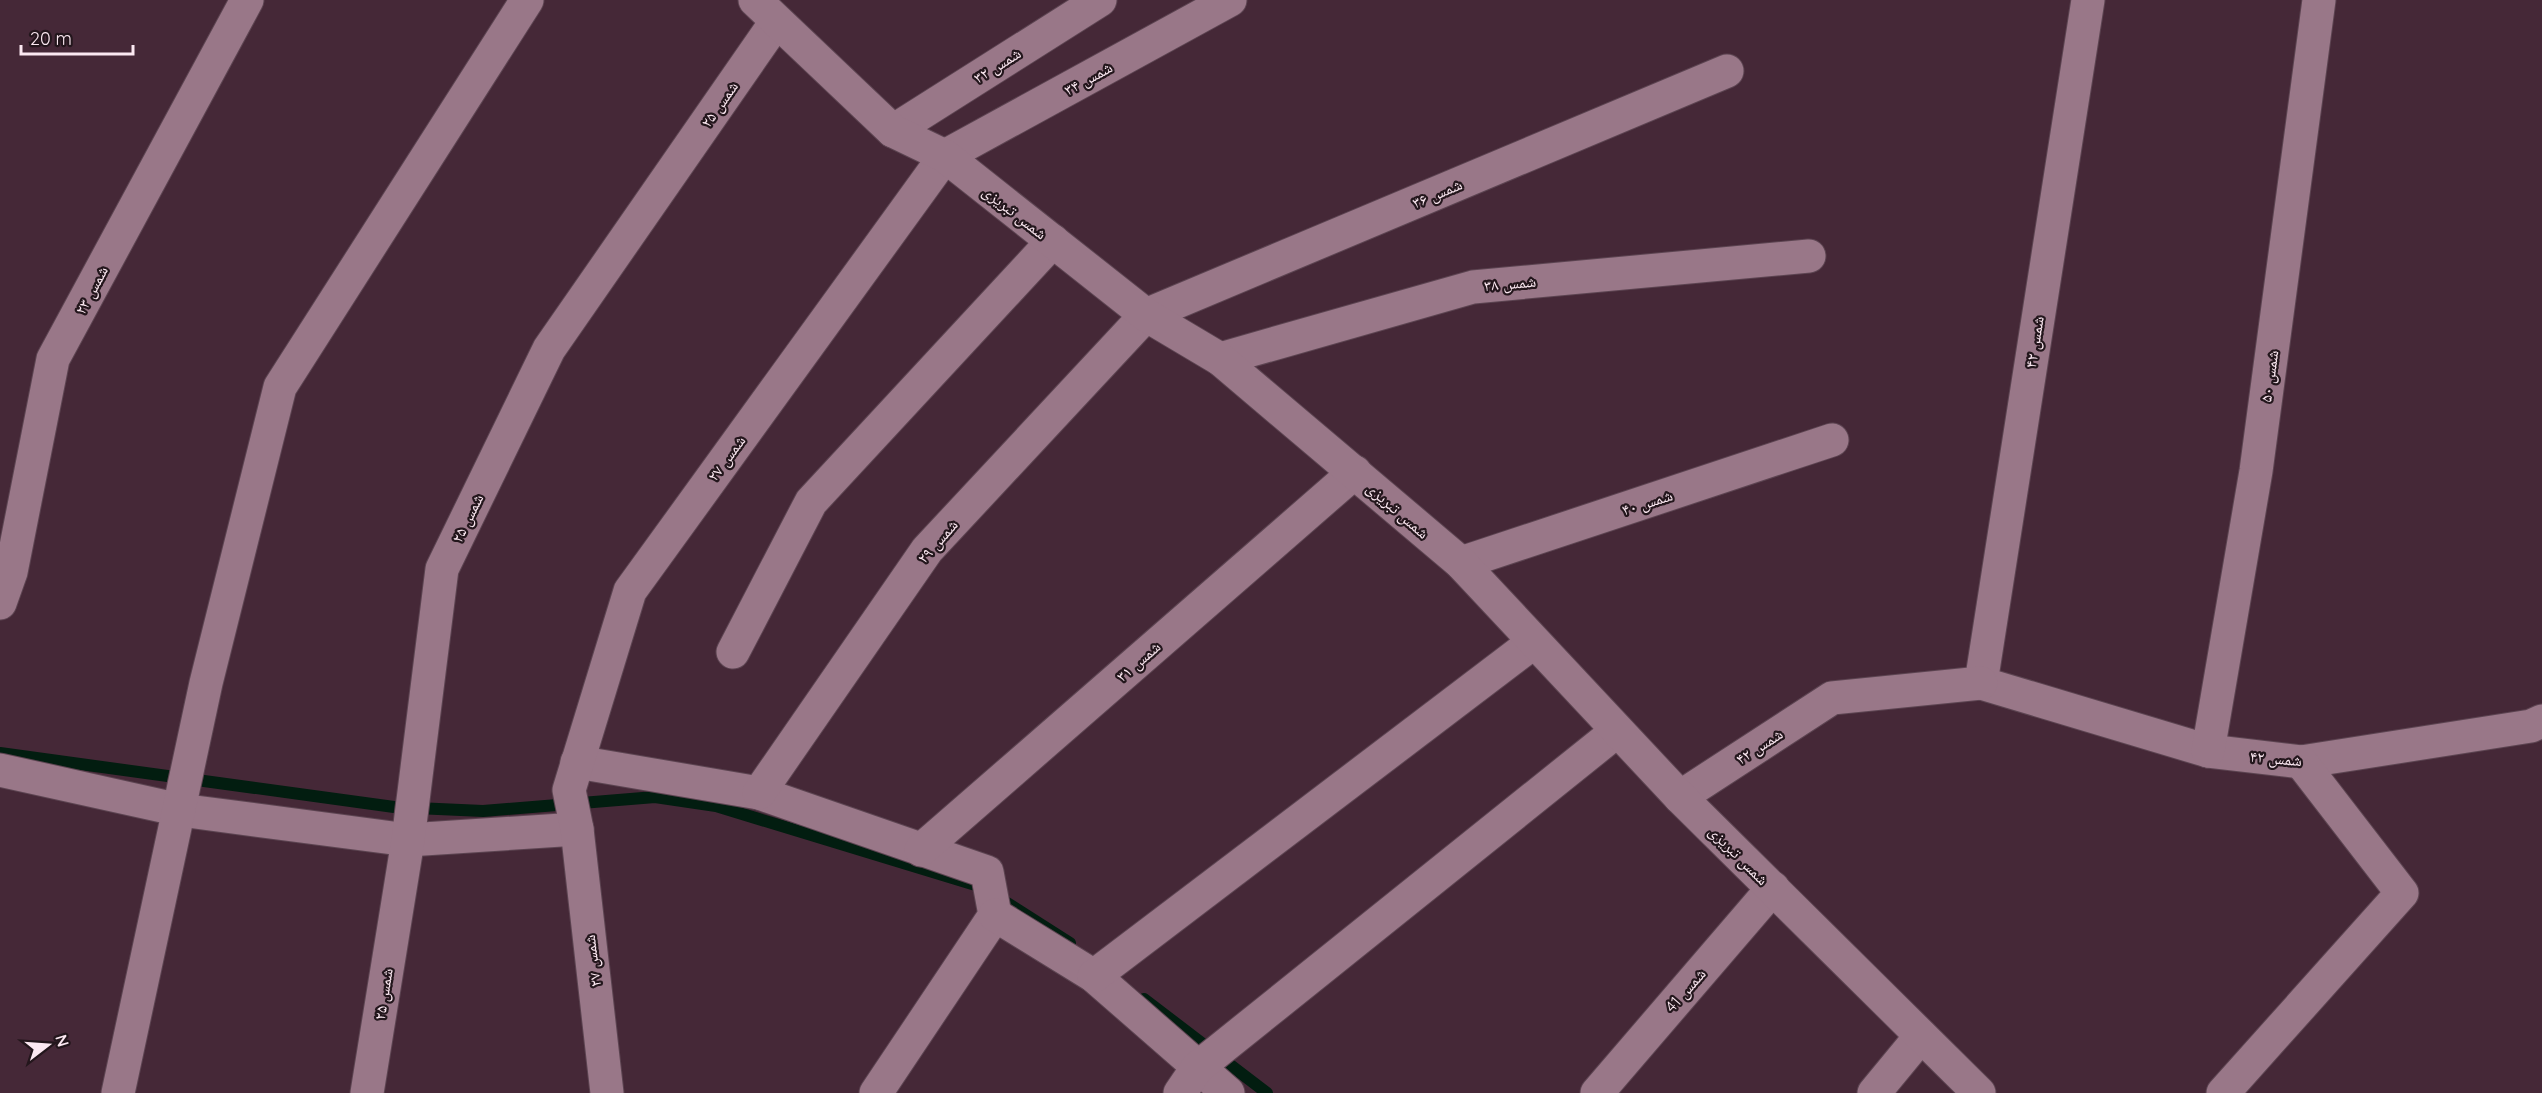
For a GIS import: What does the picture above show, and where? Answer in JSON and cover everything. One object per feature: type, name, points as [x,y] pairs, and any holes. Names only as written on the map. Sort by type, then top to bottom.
[{"type":"street","name":"شمس ۲۳","points":[[0,603],[10,572],[53,359],[247,0]]},
{"type":"street","points":[[118,1093],[206,683],[280,387],[528,0]]},
{"type":"street","name":"شمس ۳۲","points":[[893,131],[1100,0]]},
{"type":"street","name":"شمس ۳۴","points":[[945,156],[1230,0]]},
{"type":"street","name":"شمس ۴۲","points":[[1981,683],[2088,0]]},
{"type":"street","name":"شمس ۵۰","points":[[2208,751],[2256,471],[2319,0]]},
{"type":"street","name":"شمس تبریزی","points":[[766,11],[893,131],[945,156],[1146,315],[1220,359],[1461,563],[1680,797],[1979,1093]]},
{"type":"street","name":"شمس ۲۵","points":[[367,1093],[408,840],[442,569],[549,349],[766,11]]},
{"type":"street","name":"شمس ۳۶","points":[[1146,315],[1727,71]]},
{"type":"street","name":"شمس ۲۷","points":[[607,1093],[573,776],[630,591],[945,156]]},
{"type":"street","points":[[733,652],[811,502],[1053,241]]},
{"type":"street","name":"شمس ۳۸","points":[[1220,359],[1473,287],[1809,256]]},
{"type":"street","name":"شمس ۲۹","points":[[759,793],[927,550],[1146,315]]},
{"type":"street","name":"شمس ۴۰","points":[[1461,563],[1832,440]]},
{"type":"street","name":"شمس ۳۱","points":[[921,850],[1354,472]]},
{"type":"street","points":[[1094,976],[1534,642]]},
{"type":"street","name":"شمس ۴۲","points":[[1680,797],[1832,698],[1981,683],[2208,751],[2301,762],[2531,726],[2542,721]]},
{"type":"street","points":[[1189,1081],[1617,731]]},
{"type":"street","points":[[2223,1093],[2402,894],[2301,762]]},
{"type":"street","points":[[0,770],[180,810],[408,840],[577,829]]},
{"type":"street","points":[[573,776],[759,793],[987,872],[995,915],[876,1093]]},
{"type":"street","name":"شمس 41","points":[[1597,1093],[1773,888]]},
{"type":"street","points":[[995,915],[1094,976],[1189,1081],[1228,1093]]},
{"type":"street","points":[[1874,1093],[1921,1036]]},
{"type":"waterway","points":[[0,753],[394,807],[483,811],[655,797],[716,806],[982,887]]},
{"type":"waterway","points":[[996,896],[1070,943]]},
{"type":"waterway","points":[[1144,999],[1267,1093]]}]
